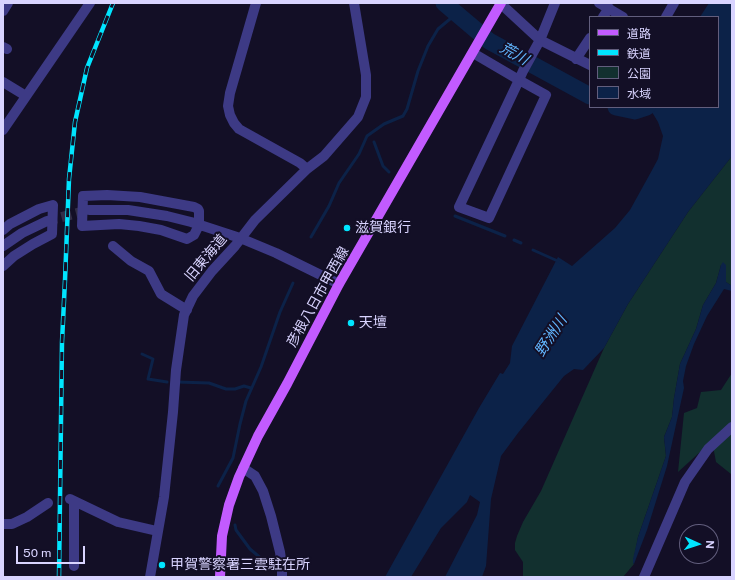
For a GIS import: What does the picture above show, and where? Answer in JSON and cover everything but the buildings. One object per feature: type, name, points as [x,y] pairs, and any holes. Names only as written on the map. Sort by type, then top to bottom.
[{"type":"main road","name":"彦根八日市甲西線","points":[[220,577],[220,557],[225,519],[233,491],[258,436],[339,284],[501,3]]},
{"type":"street","points":[[3,11],[8,3]]},
{"type":"street","points":[[3,130],[90,3]]},
{"type":"street","points":[[256,3],[230,93],[228,106],[230,115],[239,129],[300,163],[307,169]]},
{"type":"street","name":"旧東海道","points":[[150,577],[164,497],[176,370],[184,316],[193,296],[255,220],[307,169],[324,156],[358,117],[366,97],[366,75],[354,3]]},
{"type":"street","points":[[501,3],[539,42],[589,65]]},
{"type":"street","points":[[473,53],[521,76],[546,94],[489,218],[459,207],[521,76],[539,42],[555,3]]},
{"type":"street","points":[[600,3],[606,13],[619,16]]},
{"type":"street","points":[[667,16],[674,3]]},
{"type":"street","points":[[576,59],[589,40]]},
{"type":"street","points":[[3,82],[26,96]]},
{"type":"street","points":[[107,195],[140,197],[194,207],[199,211],[199,225],[194,234],[187,239],[161,230],[139,226],[119,224],[82,226],[83,196],[107,195]]},
{"type":"street","points":[[3,266],[14,256],[52,234],[53,205],[39,209],[5,224]]},
{"type":"street","points":[[88,210],[107,209],[140,212],[167,216],[199,225],[240,238],[276,253],[339,284]]},
{"type":"street","points":[[3,246],[22,233],[47,221]]},
{"type":"street","points":[[113,246],[131,261],[149,271],[161,294],[187,310]]},
{"type":"street","points":[[644,577],[685,482],[708,449],[732,427]]},
{"type":"street","points":[[243,468],[255,476],[264,492],[280,552],[282,577]]},
{"type":"street","points":[[74,566],[72,500],[118,522],[157,531]]},
{"type":"street","points":[[3,524],[12,524],[27,517],[48,502]]},
{"type":"green space","points":[[732,156],[732,286],[726,282],[726,265],[721,265],[716,283],[703,305],[696,329],[680,364],[672,417],[664,437],[666,456],[638,537],[634,564],[623,577],[523,577],[523,562],[515,550],[517,536],[523,522],[541,491],[604,348],[628,304],[688,212]]},
{"type":"green space","points":[[732,373],[732,423],[678,472],[684,413],[697,408],[701,392],[721,390]]},
{"type":"green space","points":[[732,431],[732,492],[731,474],[716,462],[713,446]]},
{"type":"water","name":"野洲川","points":[[709,3],[732,3],[732,156],[688,212],[628,304],[604,348],[583,370],[574,369],[564,376],[501,456],[491,499],[486,566],[482,577],[445,577],[477,515],[480,502],[470,495],[467,502],[441,528],[411,577],[385,577],[479,408],[500,373],[503,374],[510,363],[512,346],[558,257],[572,266],[615,228],[630,210],[658,159],[663,136],[658,122],[650,108],[719,108],[719,16],[701,16]]},
{"type":"water","points":[[723,262],[726,265],[726,282],[732,286],[732,291],[724,289],[707,316],[686,366],[683,381],[684,388],[667,466],[647,530],[634,564],[633,559],[638,537],[666,456],[664,437],[672,417],[680,364],[696,329],[703,305],[716,283]]},
{"type":"waterway","name":"荒川","points":[[444,3],[489,41],[589,95]]},
{"type":"waterway","points":[[311,237],[329,206],[339,183],[359,154],[367,136],[384,124],[403,116],[407,109],[418,71],[428,46],[438,29],[456,14]]},
{"type":"waterway","name":"荒川","points":[[621,108],[635,111],[644,108]]},
{"type":"waterway","points":[[374,142],[383,166],[389,172]]},
{"type":"waterway","points":[[455,216],[505,236]]},
{"type":"waterway","points":[[514,240],[521,243]]},
{"type":"waterway","points":[[533,250],[560,262]]},
{"type":"waterway","points":[[218,486],[233,458],[246,401],[261,367],[280,312],[293,283]]},
{"type":"waterway","points":[[142,354],[153,359],[148,379],[167,382]]},
{"type":"waterway","points":[[177,382],[209,383],[226,389],[235,389],[244,386],[251,388]]},
{"type":"waterway","points":[[235,525],[236,530],[250,549],[270,564]]},
{"type":"tunnel","points":[[47,221],[89,210]]},
{"type":"railway","points":[[59,577],[62,342],[69,179],[75,122],[87,68],[113,3]]},
{"type":"place","name":"滋賀銀行","points":[[347,228]]},
{"type":"place","name":"天壇","points":[[351,323]]},
{"type":"place","name":"甲賀警察署三雲駐在所","points":[[162,565]]}]
